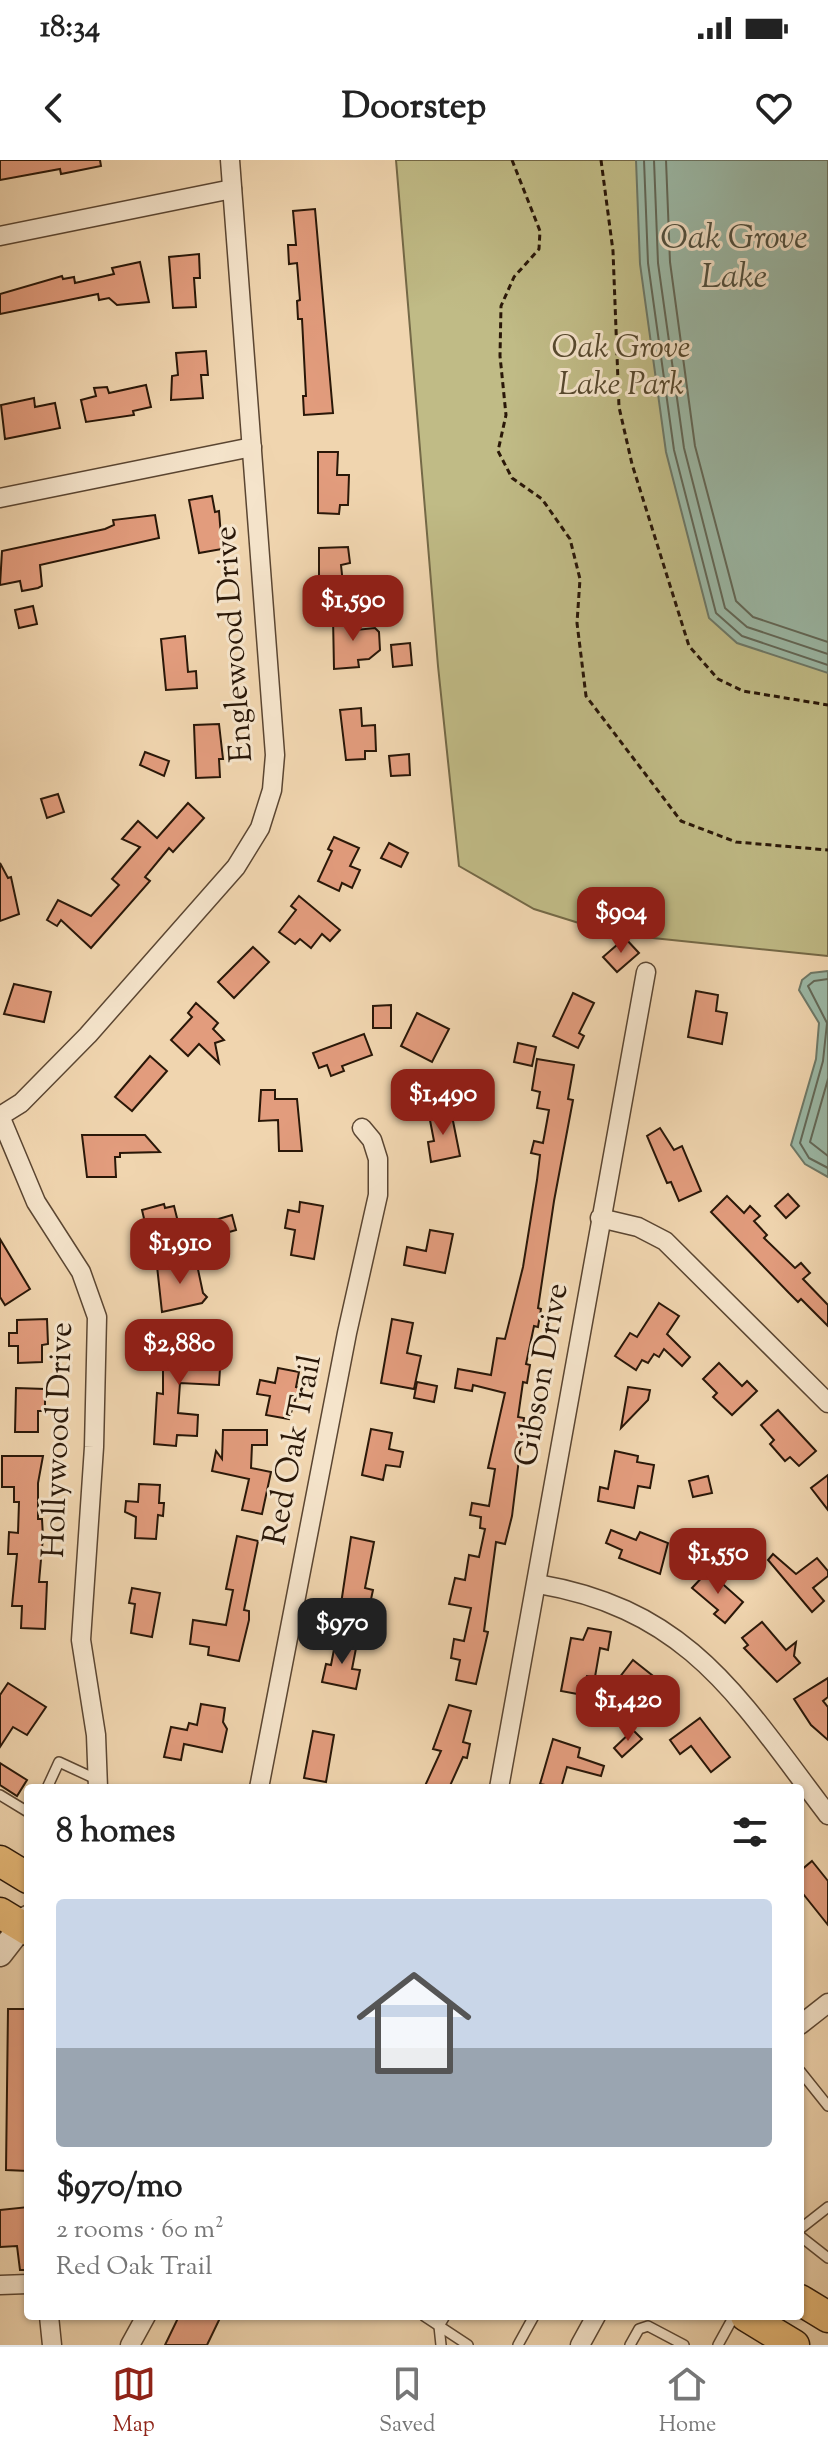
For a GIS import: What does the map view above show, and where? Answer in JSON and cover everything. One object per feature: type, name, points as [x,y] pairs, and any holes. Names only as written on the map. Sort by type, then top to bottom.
[{"type":"main road","points":[[0,1861],[24,1876]]},
{"type":"main road","points":[[804,2302],[828,2317]]},
{"type":"main road","points":[[753,2320],[794,2345]]},
{"type":"street","name":"Englewood Drive","points":[[0,1116],[21,1103],[126,994],[236,867],[260,828],[272,790],[275,755],[230,160]]},
{"type":"street","points":[[0,236],[232,189]]},
{"type":"street","points":[[0,498],[252,447]]},
{"type":"street","name":"Gibson Drive","points":[[500,1784],[646,972]]},
{"type":"street","name":"Hollywood Drive","points":[[0,1116],[36,1202],[81,1272],[97,1317],[94,1447],[81,1640],[96,1735],[98,1784]]},
{"type":"street","name":"Red Oak Trail","points":[[260,1784],[347,1333],[378,1195],[378,1159],[372,1140],[362,1128]]},
{"type":"street","points":[[600,1218],[638,1227],[665,1241],[828,1403]]},
{"type":"street","points":[[538,1584],[603,1598],[659,1625],[693,1650],[726,1686],[803,1784]]},
{"type":"street","points":[[804,1785],[828,1815]]},
{"type":"street","points":[[0,1954],[20,1922]]},
{"type":"street","points":[[804,2022],[828,2003]]},
{"type":"street","points":[[0,2285],[24,2284]]},
{"type":"street","points":[[49,2320],[52,2345]]},
{"type":"street","points":[[130,2345],[144,2320]]},
{"type":"street","points":[[580,2345],[594,2320]]},
{"type":"lane","points":[[49,1784],[59,1762],[98,1784]]},
{"type":"lane","points":[[0,1795],[24,1810]]},
{"type":"lane","points":[[804,2076],[828,2106]]},
{"type":"lane","points":[[804,2226],[824,2210],[828,2224]]},
{"type":"lane","points":[[804,2239],[828,2258]]},
{"type":"lane","points":[[430,2320],[468,2345]]},
{"type":"lane","points":[[441,2345],[439,2326],[443,2320]]},
{"type":"lane","points":[[518,2345],[532,2320]]},
{"type":"lane","points":[[718,2345],[732,2320]]},
{"type":"lane","points":[[630,2345],[639,2329],[648,2326],[684,2345]]},
{"type":"path","points":[[512,160],[540,231],[539,249],[514,277],[501,306],[500,356],[506,415],[498,451],[512,478],[542,499],[570,539],[580,579],[577,623],[586,696],[681,821],[736,842],[828,850]]},
{"type":"path","points":[[601,160],[613,251],[619,407],[632,464],[689,646],[718,679],[743,691],[828,705]]},
{"type":"green space","name":"Oak Grove Lake Park","points":[[396,160],[828,160],[828,956],[614,934],[534,909],[459,866],[438,666]]},
{"type":"water","name":"Oak Grove Lake","points":[[636,160],[828,160],[828,673],[737,643],[709,618],[666,452],[640,264]]},
{"type":"water","points":[[828,971],[828,1177],[805,1164],[791,1145],[816,1059],[819,1023],[799,990],[802,980],[811,973]]},
{"type":"building","points":[[0,160],[100,160],[101,166],[61,174],[60,169],[0,180]]},
{"type":"building","points":[[315,209],[333,413],[304,415],[303,396],[306,396],[302,319],[298,319],[297,263],[289,264],[288,245],[296,245],[293,211]]},
{"type":"building","points":[[199,254],[200,278],[194,278],[196,307],[173,308],[169,257]]},
{"type":"building","points":[[140,262],[149,302],[117,305],[109,298],[99,300],[98,294],[0,314],[0,294],[62,276],[63,279],[74,277],[75,283],[114,274],[112,268]]},
{"type":"building","points":[[206,351],[208,375],[201,375],[203,398],[171,400],[172,376],[178,375],[176,353]]},
{"type":"building","points":[[146,385],[151,407],[133,411],[134,415],[86,422],[81,400],[96,396],[94,388],[107,387],[109,393]]},
{"type":"building","points":[[34,398],[35,407],[55,403],[60,428],[5,439],[1,405]]},
{"type":"building","points":[[318,452],[338,452],[337,475],[349,475],[348,505],[340,505],[339,514],[318,513]]},
{"type":"building","points":[[212,496],[215,512],[219,511],[222,549],[199,553],[189,500]]},
{"type":"building","points":[[155,515],[159,538],[40,565],[42,586],[38,588],[22,591],[20,581],[0,585],[2,551],[105,529],[114,525],[113,520]]},
{"type":"building","points":[[348,547],[350,563],[341,565],[343,584],[319,586],[319,548]]},
{"type":"building","points":[[33,606],[37,624],[19,628],[15,610]]},
{"type":"building","points":[[354,615],[356,630],[375,628],[379,632],[380,650],[369,659],[358,660],[359,667],[334,669],[333,617]]},
{"type":"building","points":[[185,636],[188,672],[196,671],[197,688],[166,690],[161,639]]},
{"type":"building","points":[[410,643],[412,665],[393,667],[391,645]]},
{"type":"building","points":[[361,708],[362,726],[375,725],[376,751],[365,751],[365,759],[346,760],[340,710]]},
{"type":"building","points":[[219,724],[223,759],[219,759],[220,777],[196,778],[194,725]]},
{"type":"building","points":[[145,752],[169,761],[164,776],[140,765]]},
{"type":"building","points":[[409,754],[410,775],[391,776],[389,756]]},
{"type":"building","points":[[58,794],[64,812],[47,818],[41,799]]},
{"type":"building","points":[[188,803],[204,818],[173,852],[169,848],[145,877],[150,881],[91,948],[61,920],[57,926],[47,920],[58,900],[91,916],[119,885],[112,879],[140,847],[122,839],[138,821],[157,838]]},
{"type":"building","points":[[334,837],[359,848],[350,866],[360,870],[352,888],[342,883],[339,891],[318,881],[332,851],[328,849]]},
{"type":"building","points":[[389,843],[408,853],[401,867],[381,858]]},
{"type":"building","points":[[0,863],[8,878],[11,877],[19,914],[0,921]]},
{"type":"building","points":[[299,896],[340,930],[330,941],[322,934],[311,948],[300,939],[295,944],[279,932],[296,910],[291,906]]},
{"type":"building","points":[[625,938],[639,953],[617,972],[603,957]]},
{"type":"building","points":[[253,947],[269,962],[234,998],[218,982]]},
{"type":"building","points":[[14,984],[51,992],[44,1022],[4,1014]]},
{"type":"building","points":[[696,991],[718,995],[716,1011],[727,1013],[722,1044],[688,1037]]},
{"type":"building","points":[[573,993],[594,1003],[579,1033],[584,1036],[578,1048],[553,1036]]},
{"type":"building","points":[[196,1003],[218,1023],[213,1029],[224,1040],[215,1043],[219,1063],[199,1044],[188,1056],[171,1040],[192,1017],[188,1013]]},
{"type":"building","points":[[391,1005],[391,1028],[373,1028],[373,1006]]},
{"type":"building","points":[[417,1013],[449,1029],[432,1062],[401,1046]]},
{"type":"building","points":[[364,1034],[372,1055],[342,1066],[344,1071],[331,1076],[327,1065],[319,1068],[313,1053]]},
{"type":"building","points":[[518,1043],[536,1047],[532,1066],[514,1062]]},
{"type":"building","points":[[150,1056],[167,1071],[132,1111],[115,1097]]},
{"type":"building","points":[[537,1059],[574,1065],[568,1099],[573,1100],[554,1201],[538,1327],[534,1326],[526,1364],[530,1365],[527,1383],[523,1382],[518,1417],[524,1418],[512,1516],[505,1544],[496,1542],[484,1631],[488,1632],[476,1684],[456,1680],[460,1660],[451,1658],[454,1639],[464,1641],[471,1608],[449,1604],[455,1578],[465,1580],[469,1555],[479,1557],[485,1529],[480,1528],[481,1517],[470,1515],[472,1503],[489,1506],[495,1469],[488,1468],[505,1393],[473,1385],[472,1391],[455,1388],[458,1369],[491,1375],[497,1338],[505,1339],[523,1267],[540,1155],[531,1153],[534,1141],[543,1143],[549,1110],[537,1108],[540,1092],[532,1090]]},
{"type":"building","points":[[261,1090],[275,1090],[275,1099],[297,1099],[302,1151],[279,1151],[278,1120],[259,1121]]},
{"type":"building","points":[[451,1111],[460,1156],[431,1162],[428,1142],[434,1141],[429,1115]]},
{"type":"building","points":[[660,1128],[674,1150],[682,1146],[701,1191],[679,1201],[671,1182],[667,1183],[647,1136]]},
{"type":"building","points":[[82,1135],[145,1135],[160,1152],[120,1153],[120,1157],[115,1157],[116,1177],[87,1177]]},
{"type":"building","points":[[788,1194],[799,1206],[786,1218],[775,1206]]},
{"type":"building","points":[[727,1196],[744,1213],[750,1206],[760,1216],[754,1221],[767,1235],[764,1238],[795,1268],[801,1263],[810,1273],[803,1279],[828,1305],[828,1326],[801,1299],[798,1302],[711,1212]]},
{"type":"building","points":[[300,1202],[323,1206],[314,1259],[291,1255],[295,1230],[285,1228],[288,1210],[299,1212]]},
{"type":"building","points":[[164,1204],[165,1208],[174,1206],[181,1234],[144,1245],[140,1228],[146,1227],[142,1210]]},
{"type":"building","points":[[232,1215],[236,1230],[219,1235],[215,1220]]},
{"type":"building","points":[[430,1230],[453,1234],[445,1273],[404,1265],[407,1247],[426,1251]]},
{"type":"building","points":[[0,1239],[30,1289],[5,1305],[0,1297]]},
{"type":"building","points":[[196,1260],[203,1293],[207,1297],[202,1303],[162,1312],[157,1266]]},
{"type":"building","points":[[659,1303],[679,1316],[667,1334],[690,1357],[682,1366],[664,1349],[659,1357],[654,1354],[648,1363],[642,1360],[636,1370],[615,1356],[630,1333],[637,1337]]},
{"type":"building","points":[[47,1319],[48,1344],[42,1345],[42,1362],[18,1363],[18,1346],[9,1346],[9,1333],[17,1333],[17,1320]]},
{"type":"building","points":[[392,1319],[413,1323],[407,1353],[421,1356],[414,1389],[381,1383]]},
{"type":"building","points":[[163,1331],[193,1331],[193,1366],[220,1368],[219,1385],[180,1383],[178,1413],[198,1415],[197,1436],[177,1435],[176,1446],[154,1444],[157,1393],[163,1394]]},
{"type":"building","points":[[719,1363],[742,1386],[747,1381],[757,1391],[732,1415],[713,1397],[717,1393],[703,1379]]},
{"type":"building","points":[[278,1368],[299,1372],[296,1387],[299,1388],[289,1419],[266,1415],[270,1396],[257,1394],[260,1380],[275,1383]]},
{"type":"building","points":[[417,1382],[437,1386],[434,1402],[414,1398]]},
{"type":"building","points":[[628,1387],[650,1390],[648,1400],[621,1428]]},
{"type":"building","points":[[16,1388],[45,1389],[45,1411],[38,1411],[38,1432],[15,1432]]},
{"type":"building","points":[[778,1410],[816,1451],[799,1466],[790,1457],[785,1461],[770,1444],[774,1440],[761,1425]]},
{"type":"building","points":[[371,1429],[392,1433],[389,1449],[403,1452],[400,1467],[386,1465],[383,1480],[362,1475]]},
{"type":"building","points":[[223,1430],[267,1430],[267,1445],[252,1445],[251,1468],[271,1472],[262,1514],[242,1510],[249,1479],[212,1471],[216,1451],[222,1459]]},
{"type":"building","points":[[615,1451],[638,1456],[637,1462],[654,1465],[650,1488],[638,1486],[634,1508],[598,1501],[600,1487],[608,1489]]},
{"type":"building","points":[[2,1456],[43,1456],[38,1483],[38,1519],[42,1519],[43,1537],[39,1582],[47,1582],[45,1629],[21,1628],[22,1606],[12,1606],[17,1554],[8,1554],[9,1532],[18,1533],[19,1502],[14,1502],[14,1487],[2,1487]]},
{"type":"building","points":[[828,1475],[828,1510],[811,1488]]},
{"type":"building","points":[[708,1476],[712,1493],[693,1497],[689,1481]]},
{"type":"building","points":[[139,1484],[160,1485],[159,1503],[164,1503],[163,1516],[158,1515],[156,1539],[135,1538],[136,1517],[125,1512],[126,1501],[138,1502]]},
{"type":"building","points":[[611,1530],[636,1540],[640,1532],[668,1543],[660,1574],[619,1558],[622,1550],[606,1543]]},
{"type":"building","points":[[237,1536],[258,1541],[244,1610],[249,1611],[249,1620],[239,1661],[208,1655],[209,1647],[190,1644],[193,1620],[226,1625],[233,1590],[226,1589]]},
{"type":"building","points":[[351,1537],[374,1542],[365,1588],[373,1590],[370,1604],[362,1603],[361,1608],[341,1604]]},
{"type":"building","points":[[773,1554],[796,1574],[817,1558],[828,1571],[828,1576],[813,1588],[824,1601],[812,1612],[768,1560]]},
{"type":"building","points":[[708,1571],[743,1602],[725,1623],[714,1614],[718,1610],[692,1588]]},
{"type":"building","points":[[132,1588],[160,1593],[152,1637],[131,1633],[135,1604],[129,1603]]},
{"type":"building","points":[[762,1622],[786,1650],[796,1642],[794,1656],[800,1663],[777,1682],[744,1648],[748,1645],[742,1638]]},
{"type":"building","points":[[588,1628],[611,1632],[608,1650],[600,1648],[595,1677],[587,1676],[583,1695],[561,1691],[571,1638],[583,1640]]},
{"type":"building","points":[[336,1639],[357,1643],[352,1669],[360,1670],[356,1689],[322,1682],[326,1664],[331,1665]]},
{"type":"building","points":[[633,1660],[667,1687],[664,1691],[675,1700],[661,1718],[630,1694],[634,1689],[619,1678]]},
{"type":"building","points":[[828,1678],[828,1697],[823,1701],[828,1707],[828,1740],[811,1725],[794,1699]]},
{"type":"building","points":[[8,1683],[46,1707],[27,1735],[13,1727],[0,1747],[0,1695]]},
{"type":"building","points":[[201,1704],[225,1708],[223,1722],[227,1729],[222,1752],[184,1744],[181,1760],[164,1757],[171,1727],[187,1730],[189,1723],[197,1725]]},
{"type":"building","points":[[449,1705],[471,1711],[463,1742],[470,1744],[467,1758],[463,1757],[451,1784],[426,1784],[441,1751],[433,1749]]},
{"type":"building","points":[[700,1718],[730,1757],[711,1772],[691,1746],[680,1754],[670,1740]]},
{"type":"building","points":[[633,1730],[642,1739],[622,1757],[614,1748]]},
{"type":"building","points":[[313,1731],[334,1735],[326,1782],[304,1778]]},
{"type":"building","points":[[553,1739],[580,1748],[578,1757],[604,1766],[601,1776],[567,1767],[562,1784],[540,1784]]},
{"type":"building","points":[[0,1763],[27,1780],[17,1796],[0,1785]]},
{"type":"building","points":[[812,1861],[828,1881],[828,1925],[804,1895],[804,1868]]},
{"type":"building","points":[[8,2009],[24,2009],[24,2171],[6,2170]]},
{"type":"building","points":[[24,2207],[24,2270],[20,2270],[17,2246],[0,2247],[0,2210]]},
{"type":"building","points":[[177,2320],[219,2320],[207,2345],[165,2345]]}]
